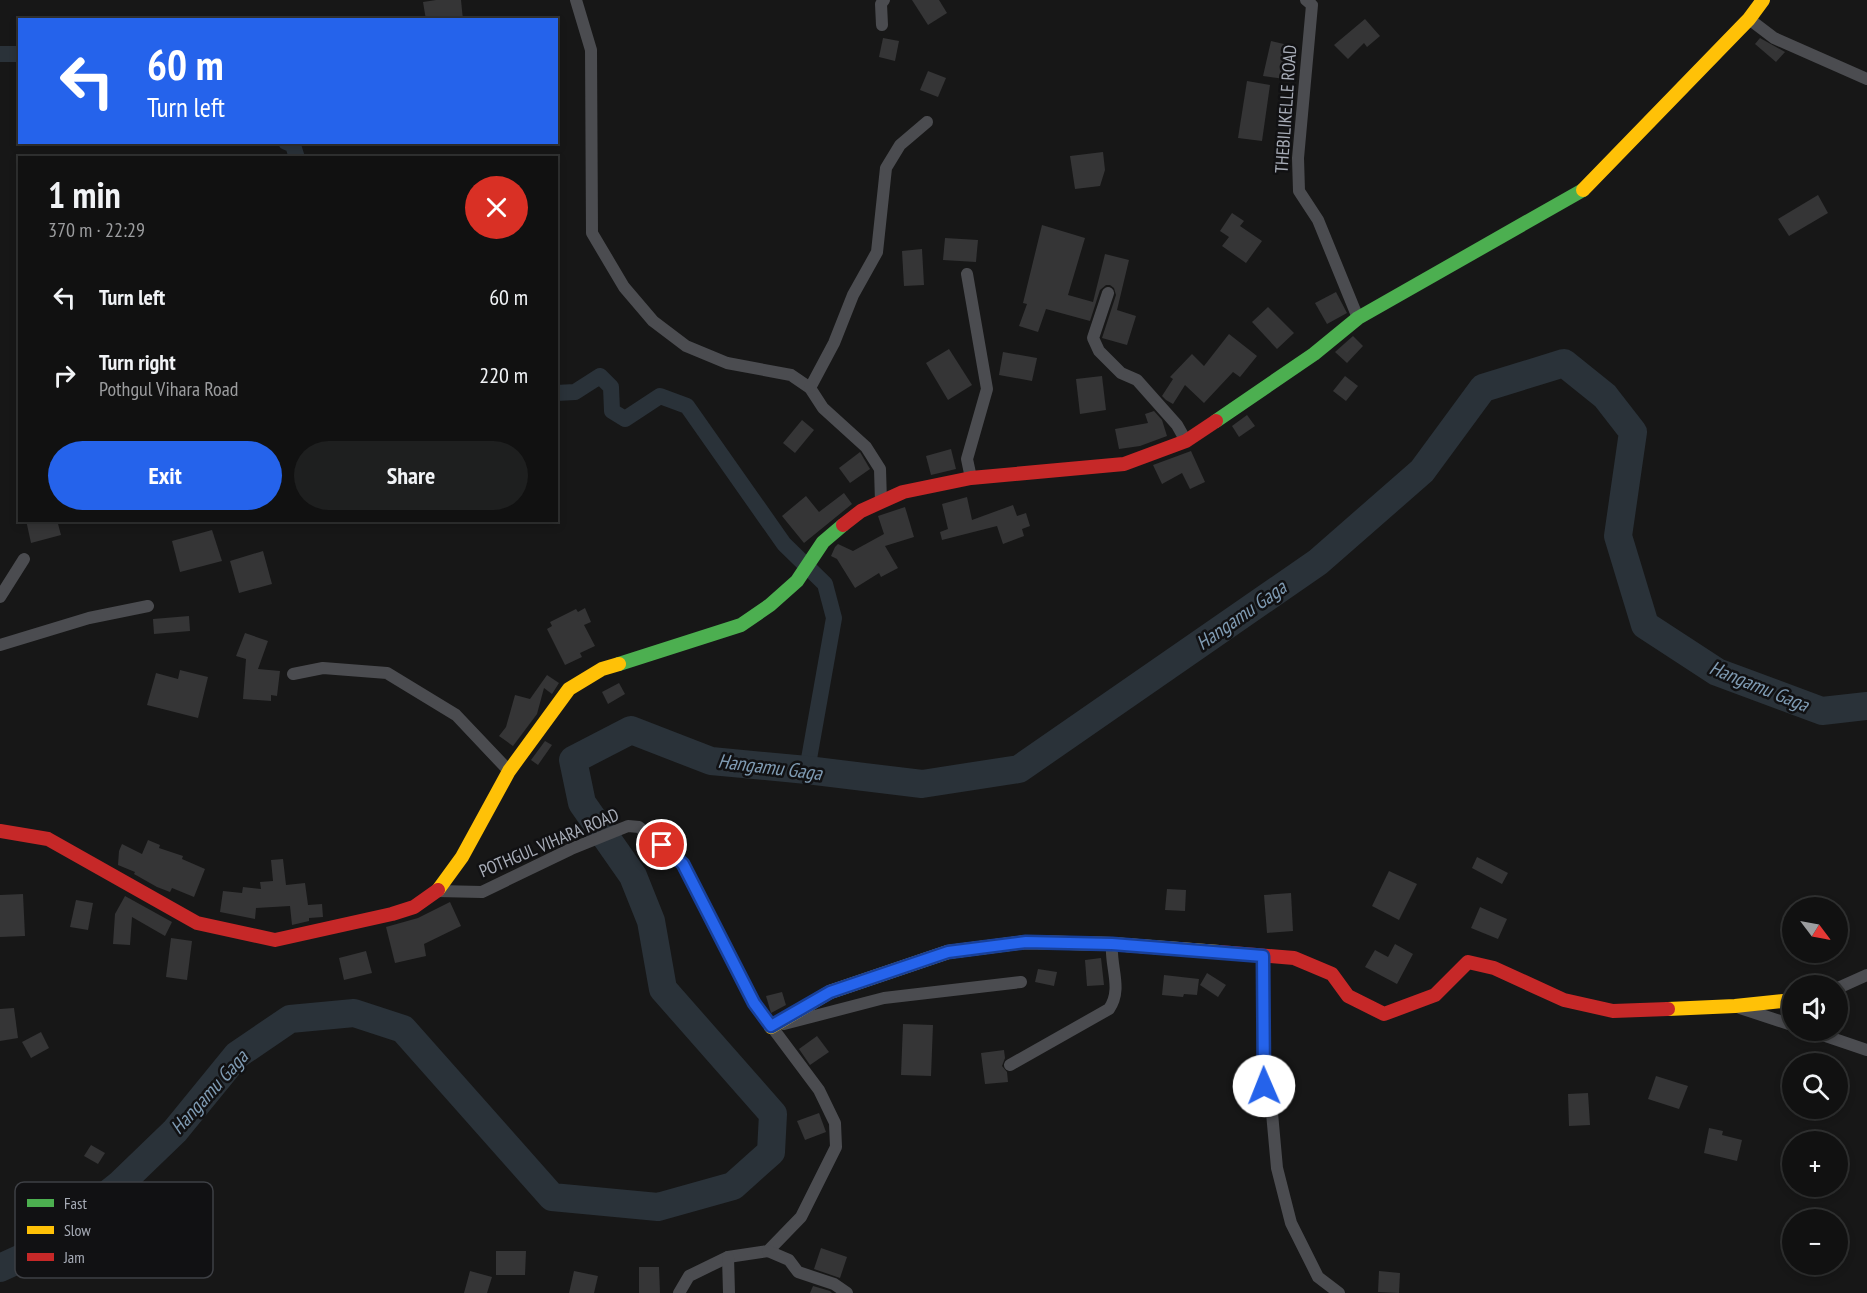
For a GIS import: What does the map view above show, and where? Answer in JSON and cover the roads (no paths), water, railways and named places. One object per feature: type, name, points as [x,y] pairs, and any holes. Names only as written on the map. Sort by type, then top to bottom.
[{"type":"street","points":[[576,0],[591,50],[592,233],[624,287],[653,321],[686,346],[727,363],[791,375],[810,388],[823,408],[866,447],[880,469],[881,502]]},
{"type":"street","points":[[882,25],[880,4],[884,0]]},
{"type":"street","points":[[0,831],[48,839],[197,923],[275,939],[392,914],[414,907],[437,891],[462,857],[509,771],[569,689],[602,669],[741,625],[770,605],[797,581],[823,542],[861,511],[903,492],[971,478],[1124,464],[1186,441],[1314,354],[1358,318],[1581,192],[1749,18],[1763,0]]},
{"type":"street","name":"THEBILIKELLE ROAD","points":[[1310,2],[1298,158],[1299,191],[1318,220],[1358,318]]},
{"type":"street","points":[[1749,18],[1774,38],[1867,80]]},
{"type":"street","points":[[810,388],[834,343],[853,295],[877,252],[886,168],[900,145],[927,122]]},
{"type":"street","points":[[967,274],[987,389],[967,459],[971,478]]},
{"type":"street","points":[[1108,293],[1093,339],[1099,351],[1121,373],[1137,380],[1177,425],[1186,441]]},
{"type":"street","points":[[0,597],[24,559]]},
{"type":"street","points":[[0,645],[89,618],[148,606]]},
{"type":"street","points":[[293,674],[323,668],[387,673],[456,715],[509,771]]},
{"type":"street","name":"POTHGUL VIHARA ROAD","points":[[437,891],[482,892],[628,826],[639,827],[683,864],[754,1003],[819,1090],[835,1123],[836,1147],[801,1217],[768,1251]]},
{"type":"street","points":[[771,1026],[830,992],[948,952],[1026,942],[1112,944],[1294,958],[1332,974],[1348,996],[1384,1014],[1435,995],[1468,962],[1494,968],[1564,1000],[1613,1011],[1735,1006],[1782,1001]]},
{"type":"street","points":[[1010,1065],[1109,1010],[1115,1000],[1117,983],[1111,957],[1112,944]]},
{"type":"street","points":[[1263,956],[1264,1086],[1272,1113],[1277,1168],[1291,1223],[1313,1268],[1318,1277],[1339,1293]]},
{"type":"street","points":[[1848,984],[1867,975]]},
{"type":"street","points":[[771,1026],[884,998],[1021,982]]},
{"type":"street","points":[[1735,1006],[1782,1022]]},
{"type":"street","points":[[1840,1041],[1867,1050]]},
{"type":"street","points":[[679,1293],[689,1276],[728,1257],[768,1251],[789,1260],[798,1272],[834,1284],[847,1293]]},
{"type":"street","points":[[728,1257],[729,1293]]},
{"type":"waterway","points":[[0,54],[18,54]]},
{"type":"waterway","points":[[291,144],[296,156]]},
{"type":"waterway","name":"Hangamu Gaga","points":[[122,1182],[175,1131],[237,1055],[290,1019],[354,1013],[403,1029],[552,1197],[658,1207],[733,1186],[771,1152],[773,1114],[663,989],[651,921],[633,876],[582,803],[573,760],[631,730],[711,761],[922,784],[1019,769],[1318,562],[1422,471],[1483,388],[1564,363],[1605,396],[1633,432],[1618,536],[1645,625],[1717,672],[1822,711],[1867,706]]},
{"type":"waterway","points":[[558,393],[575,392],[600,376],[611,387],[612,411],[625,419],[660,396],[687,406],[784,544],[825,584],[834,618],[807,770]]},
{"type":"waterway","name":"Hangamu Gaga","points":[[0,1268],[15,1261]]}]
